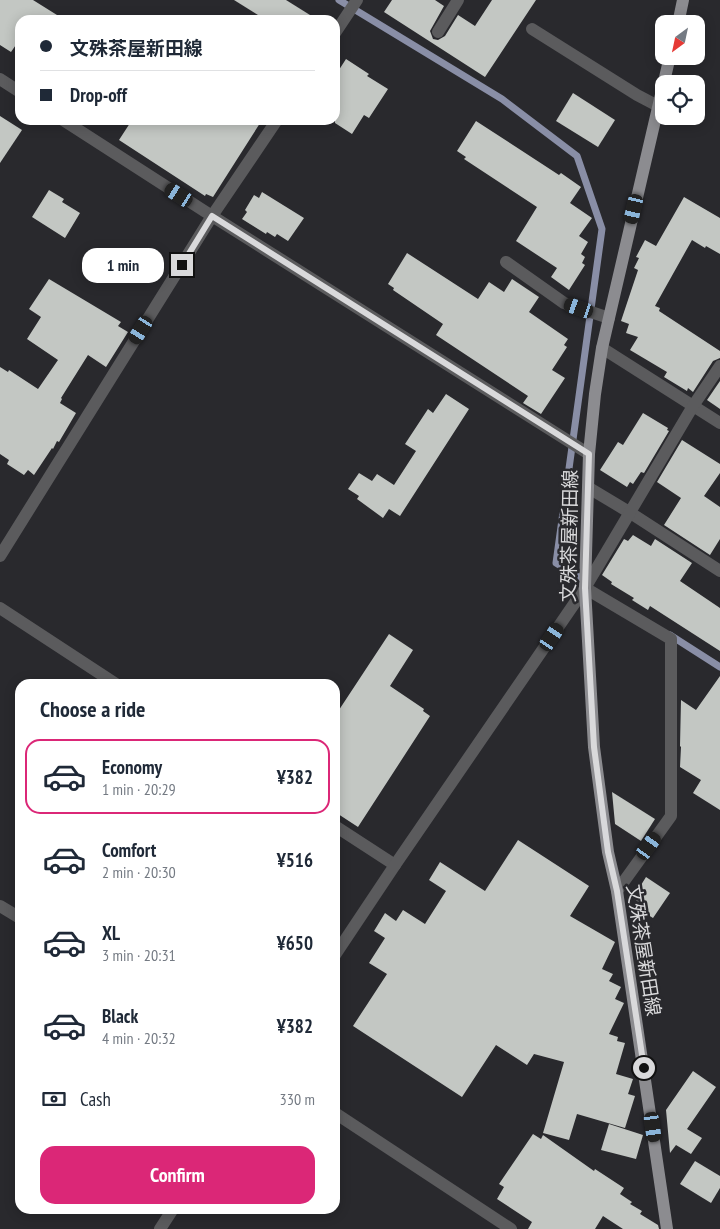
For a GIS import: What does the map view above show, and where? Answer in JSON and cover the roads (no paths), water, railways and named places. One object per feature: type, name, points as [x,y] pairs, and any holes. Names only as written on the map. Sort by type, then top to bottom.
[{"type":"main road","points":[[680,15],[683,0]]},
{"type":"main road","name":"文殊茶屋新田線","points":[[655,119],[602,348],[595,394],[589,454],[585,588],[594,747],[608,852],[617,891],[668,1229]]},
{"type":"street","points":[[340,26],[357,0]]},
{"type":"street","points":[[438,32],[458,0]]},
{"type":"street","points":[[532,29],[655,104]]},
{"type":"street","points":[[0,79],[15,89]]},
{"type":"street","points":[[71,125],[589,454]]},
{"type":"street","points":[[0,556],[212,216],[274,125]]},
{"type":"street","points":[[506,262],[564,303],[609,318]]},
{"type":"street","points":[[602,348],[720,423]]},
{"type":"street","points":[[340,948],[585,588],[693,406],[720,366]]},
{"type":"street","points":[[589,488],[720,572]]},
{"type":"street","points":[[585,588],[671,639],[671,816],[617,891]]},
{"type":"street","points":[[0,608],[108,679]]},
{"type":"street","points":[[340,829],[395,865]]},
{"type":"street","points":[[0,906],[15,915]]},
{"type":"street","points":[[340,1117],[511,1229]]},
{"type":"street","points":[[160,1229],[170,1214]]},
{"type":"waterway","points":[[339,0],[502,99],[577,156],[602,229],[556,563],[587,582]]},
{"type":"waterway","points":[[670,635],[720,667]]}]
